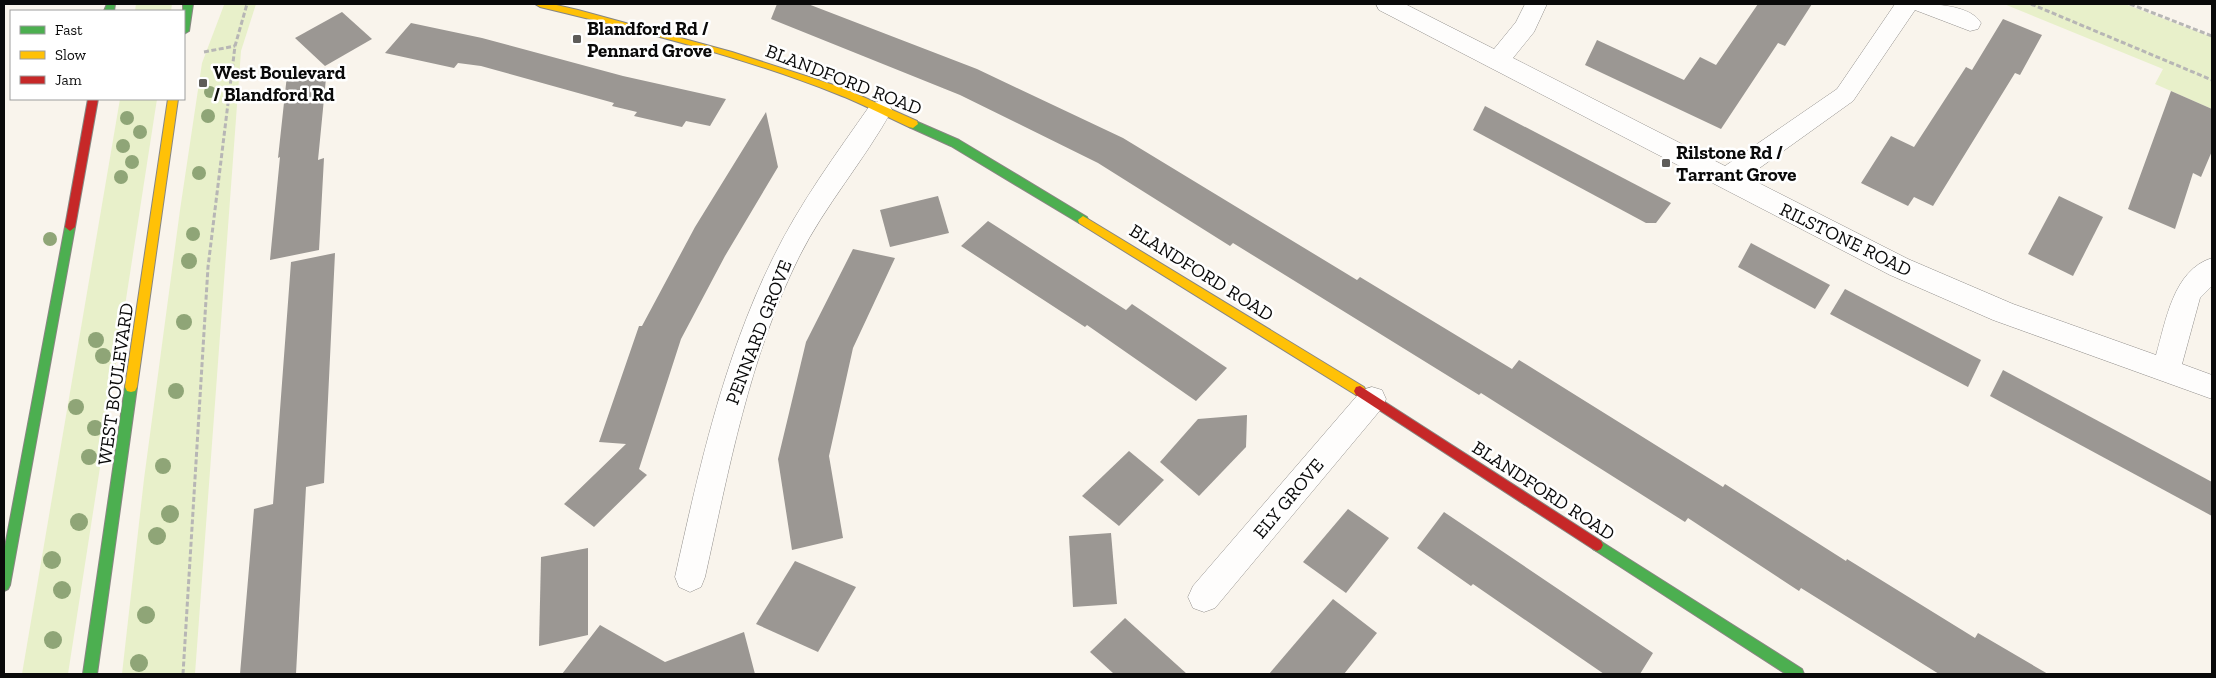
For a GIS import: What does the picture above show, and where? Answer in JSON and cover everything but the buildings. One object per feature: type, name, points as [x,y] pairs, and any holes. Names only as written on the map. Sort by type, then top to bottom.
[{"type":"street","points":[[185,24],[188,4]]},
{"type":"street","name":"BLANDFORD ROAD","points":[[540,4],[636,27],[760,64],[841,92],[955,143],[1170,271],[1372,399],[1797,674]]},
{"type":"street","name":"RILSTONE ROAD","points":[[1387,4],[1899,267],[2003,312],[2212,387]]},
{"type":"street","points":[[1498,60],[1526,26],[1536,4]]},
{"type":"street","points":[[1726,179],[1844,95],[1906,4]]},
{"type":"street","points":[[1923,4],[1970,23]]},
{"type":"street","points":[[4,585],[93,100]]},
{"type":"street","name":"WEST BOULEVARD","points":[[90,674],[173,100]]},
{"type":"street","name":"PENNARD GROVE","points":[[690,577],[726,416],[760,319],[785,259],[828,186],[880,110]]},
{"type":"street","points":[[2166,370],[2188,293],[2212,270]]},
{"type":"street","name":"ELY GROVE","points":[[1204,596],[1372,399]]},
{"type":"path","points":[[182,674],[208,267],[235,46],[247,4]]},
{"type":"path","points":[[2031,4],[2212,80]]},
{"type":"path","points":[[2130,4],[2212,36]]},
{"type":"path","points":[[201,53],[235,46]]},
{"type":"green space","points":[[136,4],[172,4],[171,10],[135,10]]},
{"type":"green space","points":[[256,4],[241,51],[195,674],[122,674],[144,479],[202,63],[224,5]]},
{"type":"green space","points":[[2004,4],[2125,4],[2212,37],[2212,109],[2155,84],[2163,69]]},
{"type":"green space","points":[[120,100],[157,100],[68,674],[22,674]]},
{"type":"traffic: fast","points":[[109,10],[111,4]]},
{"type":"traffic: fast","points":[[185,24],[188,4]]},
{"type":"traffic: fast","points":[[913,124],[955,143],[1083,220]]},
{"type":"traffic: fast","points":[[4,585],[70,227]]},
{"type":"traffic: fast","points":[[90,674],[131,387]]},
{"type":"traffic: fast","points":[[1597,545],[1797,674]]},
{"type":"traffic: slow","points":[[540,4],[729,54],[840,91],[913,124]]},
{"type":"traffic: slow","points":[[131,387],[173,100]]},
{"type":"traffic: slow","points":[[1083,220],[1360,391]]},
{"type":"traffic: jam","points":[[70,227],[93,100]]},
{"type":"traffic: jam","points":[[1360,391],[1597,545]]},
{"type":"place","name":"Blandford Rd / Pennard Grove","points":[[577,39]]},
{"type":"place","name":"West Boulevard / Blandford Rd","points":[[203,83]]},
{"type":"place","name":"Rilstone Rd / Tarrant Grove","points":[[1666,163]]}]
